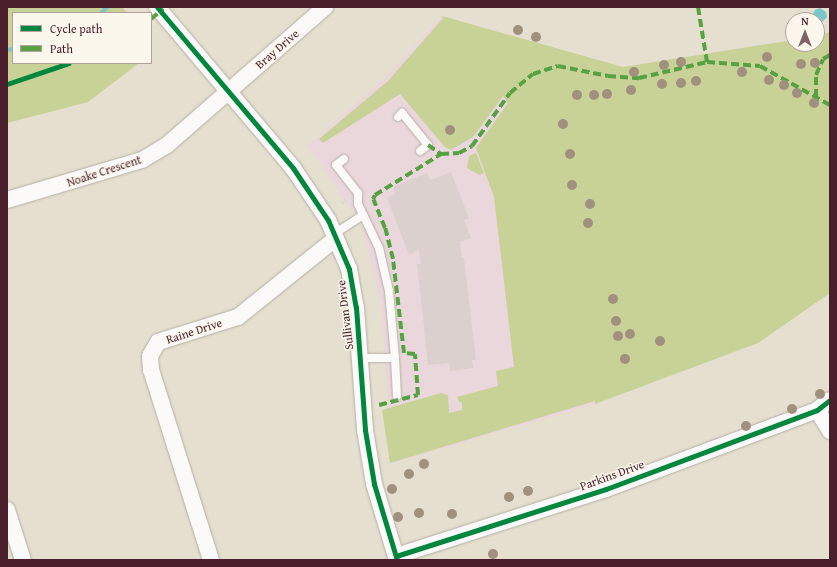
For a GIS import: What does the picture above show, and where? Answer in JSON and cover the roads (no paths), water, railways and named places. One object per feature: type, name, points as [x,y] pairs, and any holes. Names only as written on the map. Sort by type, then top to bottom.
[{"type":"street","name":"Sullivan Drive","points":[[157,7],[294,168],[328,220],[335,236],[349,269],[356,307],[365,430],[374,484],[396,558]]},
{"type":"street","name":"Bray Drive","points":[[228,90],[325,7]]},
{"type":"street","name":"Noake Crescent","points":[[7,200],[142,160],[167,145],[228,90]]},
{"type":"street","name":"Raine Drive","points":[[211,560],[150,370],[150,356],[158,342],[238,316],[335,236]]},
{"type":"street","name":"Parkins Drive","points":[[396,558],[606,489],[817,410],[830,400]]},
{"type":"street","points":[[817,410],[830,431]]},
{"type":"street","points":[[7,510],[23,560]]},
{"type":"lane","points":[[398,117],[402,113],[428,146],[420,151]]},
{"type":"lane","points":[[344,159],[336,164],[361,191],[358,204],[379,248],[389,291],[397,396]]},
{"type":"lane","points":[[335,236],[364,215]]},
{"type":"lane","points":[[360,358],[395,358]]},
{"type":"water","points":[[820,8],[826,12],[827,17],[825,19],[825,12],[814,12]]},
{"type":"waterway","points":[[102,12],[108,7]]},
{"type":"waterway","points":[[7,50],[12,49]]}]
